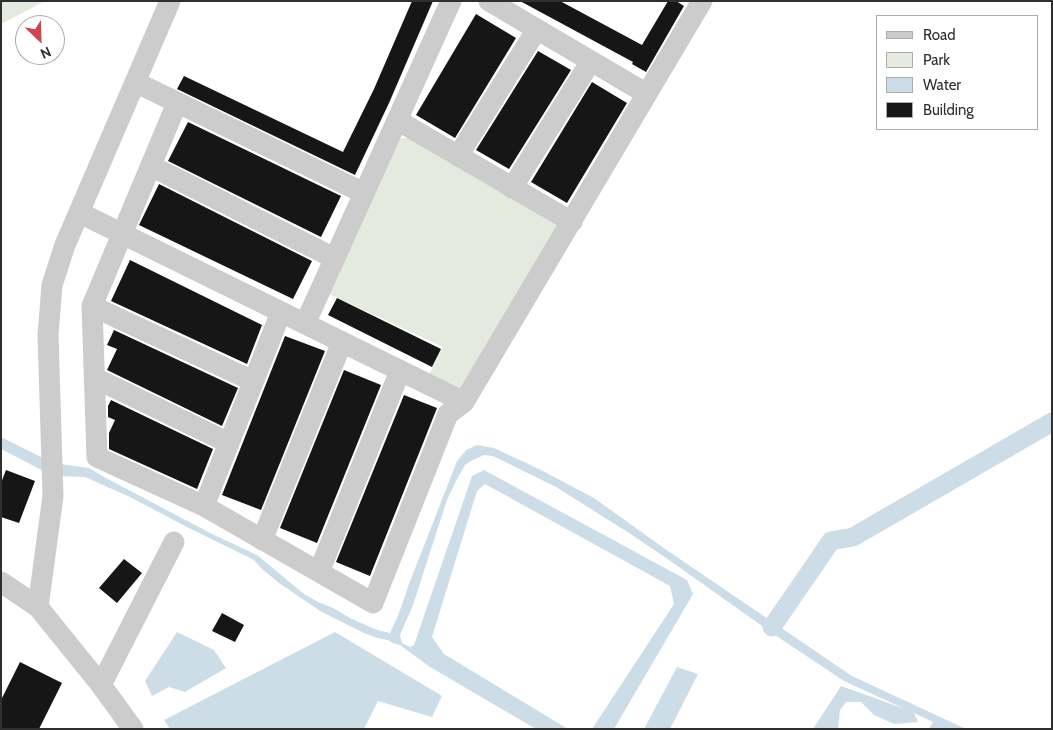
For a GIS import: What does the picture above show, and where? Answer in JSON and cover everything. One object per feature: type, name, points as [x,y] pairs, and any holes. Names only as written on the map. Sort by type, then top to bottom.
[{"type":"street","points":[[38,606],[54,496],[48,335],[52,284],[65,245],[170,1]]},
{"type":"street","points":[[305,324],[450,1]]},
{"type":"street","points":[[489,1],[647,94]]},
{"type":"street","points":[[177,103],[92,306],[97,457],[204,506],[373,603],[448,414],[464,402],[702,1]]},
{"type":"street","points":[[458,156],[536,29]]},
{"type":"street","points":[[512,188],[591,61]]},
{"type":"street","points":[[134,82],[364,193]]},
{"type":"street","points":[[397,120],[572,222]]},
{"type":"street","points":[[151,166],[334,258]]},
{"type":"street","points":[[80,213],[464,402]]},
{"type":"street","points":[[92,306],[253,381]]},
{"type":"street","points":[[204,506],[281,312]]},
{"type":"street","points":[[262,540],[342,342]]},
{"type":"street","points":[[319,572],[400,371]]},
{"type":"street","points":[[95,378],[229,443]]},
{"type":"street","points":[[101,685],[174,542]]},
{"type":"street","points":[[1,582],[38,606],[101,685],[133,729]]},
{"type":"green space","points":[[1,1],[45,1],[15,15],[1,24]]},
{"type":"green space","points":[[410,137],[560,227],[461,390],[429,375],[443,347],[327,293],[398,139]]},
{"type":"water","points":[[1,437],[53,463],[89,468],[212,534],[257,555],[304,594],[318,602],[377,630],[390,633],[457,461],[466,450],[477,445],[494,448],[594,498],[668,551],[852,676],[966,729],[929,729],[933,722],[914,713],[918,722],[894,724],[874,715],[861,702],[846,702],[840,710],[838,729],[813,729],[841,686],[905,709],[844,681],[629,533],[556,487],[493,456],[484,455],[465,465],[447,500],[413,605],[400,635],[402,643],[410,647],[414,645],[472,476],[484,470],[687,580],[693,594],[614,729],[592,729],[674,604],[670,586],[485,484],[477,491],[432,637],[444,654],[568,729],[536,729],[430,667],[400,645],[364,633],[320,611],[279,583],[254,560],[130,497],[85,477],[53,476],[1,449]]},
{"type":"water","points":[[177,632],[214,650],[226,668],[185,692],[169,687],[152,696],[145,681]]},
{"type":"water","points":[[335,632],[442,696],[432,717],[378,701],[364,729],[170,729],[164,720]]},
{"type":"water","points":[[677,667],[698,674],[670,729],[644,729]]},
{"type":"building","points":[[412,1],[433,1],[389,103],[355,175],[177,89],[184,76],[343,152],[374,89]]},
{"type":"building","points":[[520,1],[560,1],[642,45],[668,1],[676,1],[684,6],[646,72],[632,64],[633,62]]},
{"type":"building","points":[[476,14],[516,38],[455,138],[416,115]]},
{"type":"building","points":[[538,51],[571,70],[509,169],[476,150]]},
{"type":"building","points":[[592,82],[627,103],[567,203],[531,182]]},
{"type":"building","points":[[188,122],[341,196],[321,237],[168,161]]},
{"type":"building","points":[[159,184],[312,261],[293,299],[139,225]]},
{"type":"building","points":[[130,260],[262,325],[247,364],[111,301]]},
{"type":"building","points":[[337,298],[441,349],[432,367],[328,315]]},
{"type":"building","points":[[114,330],[238,388],[222,426],[107,370],[117,349],[107,345]]},
{"type":"building","points":[[285,336],[325,351],[261,510],[222,495]]},
{"type":"building","points":[[344,370],[381,385],[317,543],[280,528]]},
{"type":"building","points":[[404,395],[437,408],[370,576],[336,562]]},
{"type":"building","points":[[111,400],[213,449],[197,489],[109,449],[109,433],[115,420],[108,417],[108,406]]},
{"type":"building","points":[[6,470],[35,481],[19,523],[1,517],[1,483]]},
{"type":"building","points":[[124,559],[142,573],[117,603],[99,588]]},
{"type":"building","points":[[222,613],[244,625],[235,642],[212,631]]},
{"type":"building","points":[[20,662],[62,683],[39,729],[1,729],[1,700]]},
{"type":"waterway","points":[[772,627],[831,541],[853,537],[1052,422]]}]
